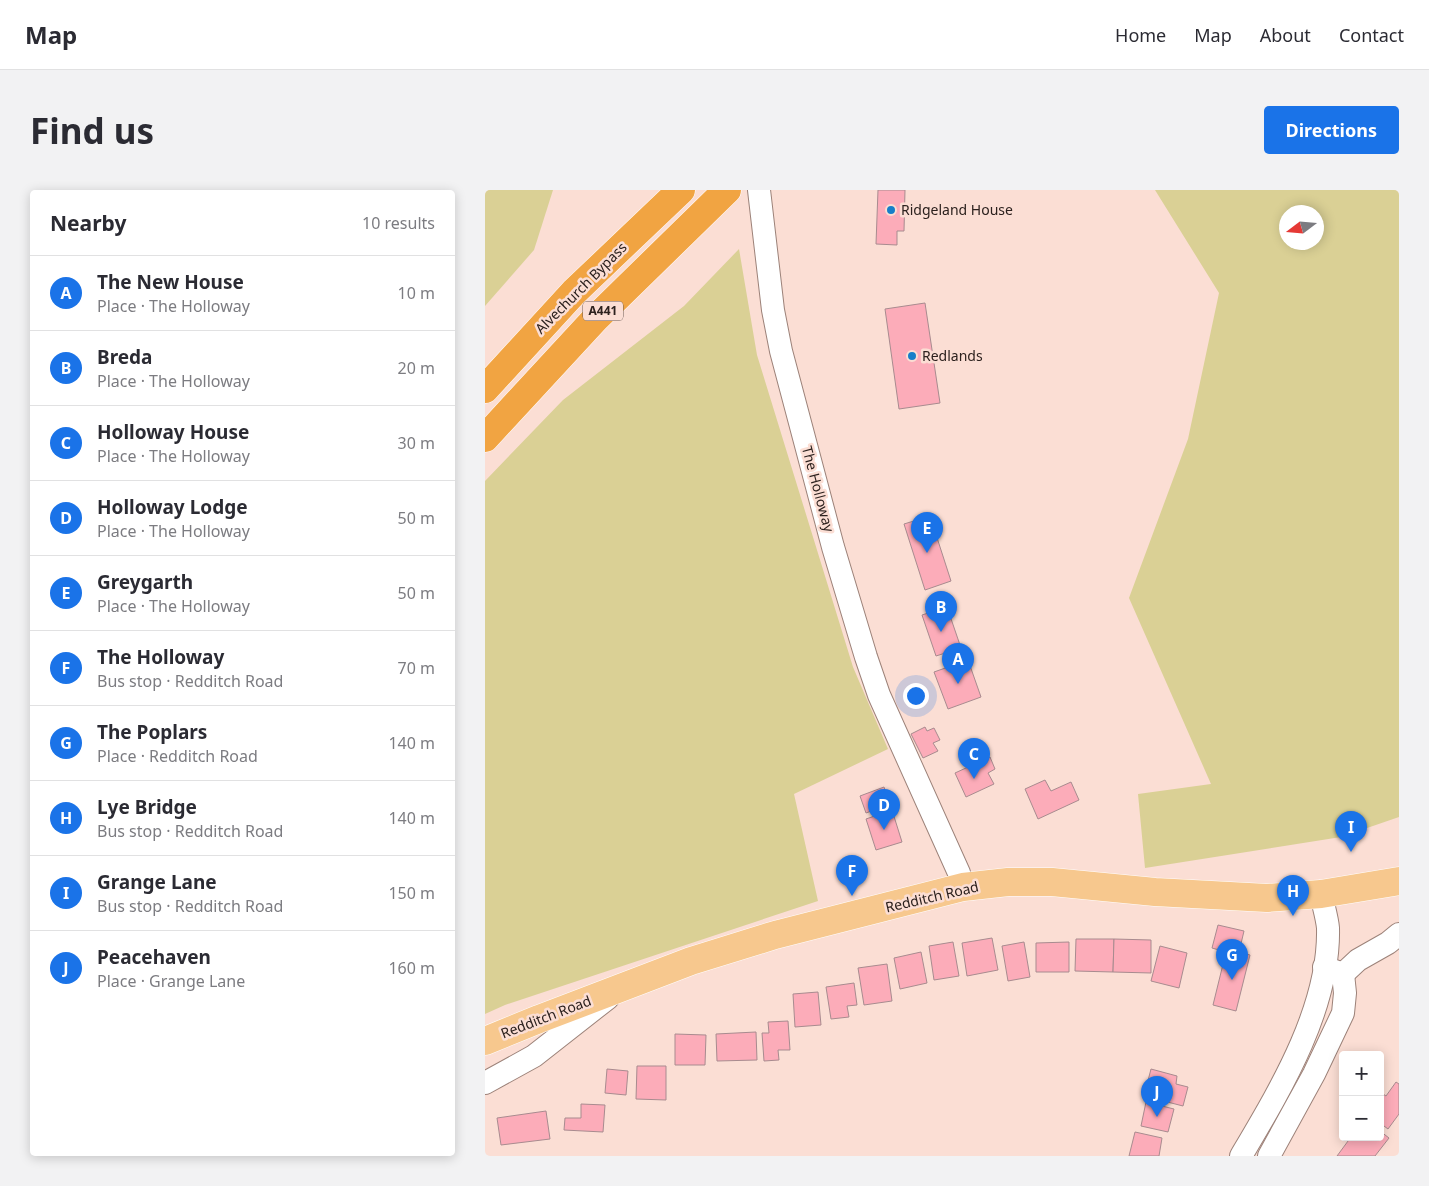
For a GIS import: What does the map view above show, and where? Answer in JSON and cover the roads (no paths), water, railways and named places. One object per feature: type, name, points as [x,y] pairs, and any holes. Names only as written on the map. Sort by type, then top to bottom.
[{"type":"highway","name":"Alvechurch Bypass","points":[[485,389],[574,292],[681,190]]},
{"type":"highway","name":"A441","points":[[485,438],[595,319],[727,190]]},
{"type":"main road","name":"Redditch Road","points":[[485,1041],[691,961],[775,935],[963,887],[1008,882],[1052,882],[1155,892],[1259,898],[1321,894],[1399,881]]},
{"type":"street","name":"The Holloway","points":[[759,190],[773,310],[781,351],[848,598],[879,695],[959,873],[963,887]]},
{"type":"street","points":[[1269,1156],[1314,1074],[1343,1013],[1345,993],[1333,970],[1328,926],[1321,894]]},
{"type":"street","points":[[1241,1156],[1275,1099],[1296,1058],[1318,996],[1333,970],[1358,960],[1389,943],[1399,934]]},
{"type":"street","points":[[485,1083],[534,1056],[621,988]]},
{"type":"place","name":"Ridgeland House","points":[[891,210]]},
{"type":"place","name":"Redlands","points":[[912,356]]},
{"type":"place","name":"Greygarth","points":[[927,553]]},
{"type":"place","name":"Breda","points":[[941,632]]},
{"type":"place","name":"The New House","points":[[958,684]]},
{"type":"place","name":"Holloway House","points":[[974,779]]},
{"type":"place","name":"Holloway Lodge","points":[[884,830]]},
{"type":"place","name":"Grange Lane","points":[[1351,852]]},
{"type":"place","name":"The Holloway","points":[[852,896]]},
{"type":"place","name":"Lye Bridge","points":[[1293,916]]},
{"type":"place","name":"The Poplars","points":[[1232,980]]},
{"type":"place","name":"Peacehaven","points":[[1157,1117]]}]
